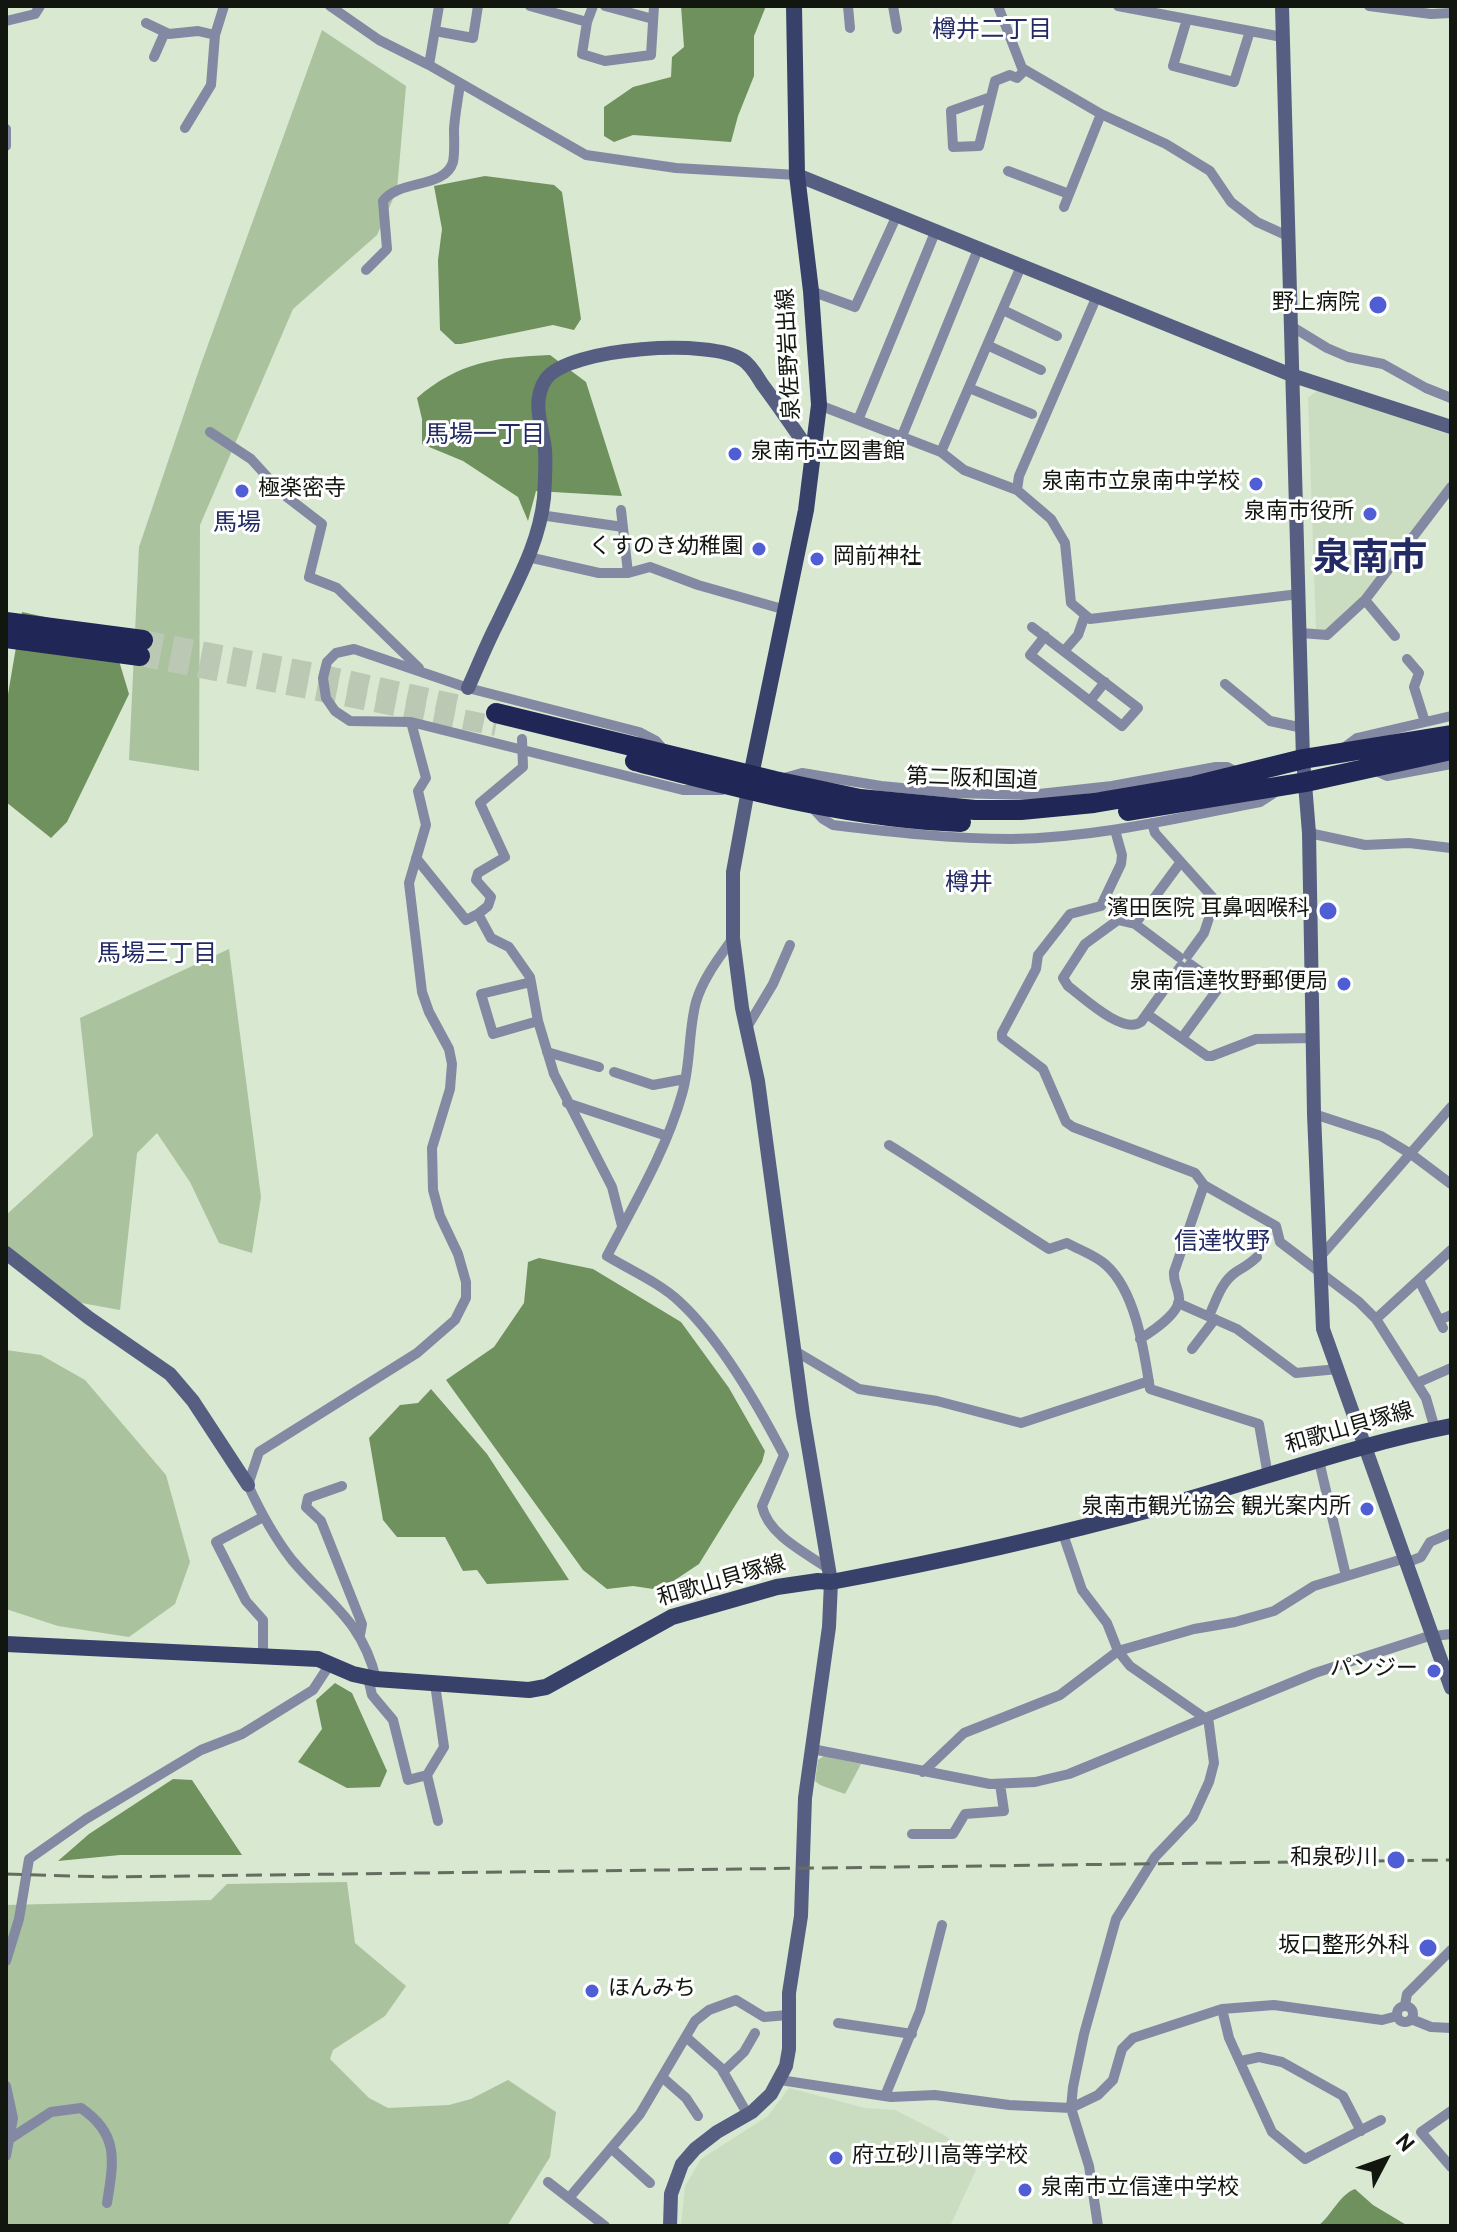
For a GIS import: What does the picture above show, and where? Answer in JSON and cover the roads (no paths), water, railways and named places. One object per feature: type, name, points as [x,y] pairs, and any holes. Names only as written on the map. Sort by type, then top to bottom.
[{"type":"highway","points":[[6,622],[92,641],[136,647]]},
{"type":"highway","points":[[6,638],[92,641]]},
{"type":"highway","name":"第二阪和国道","points":[[1451,735],[1303,759],[1243,776],[1094,803],[1021,810],[942,808],[860,799],[775,781],[749,782],[496,719],[669,755],[749,782],[808,804],[927,821],[996,823],[1083,817],[1297,783],[1451,750]]},
{"type":"main road","name":"泉佐野岩出線","points":[[749,782],[786,610],[814,458],[819,405],[811,291],[797,175],[794,6]]},
{"type":"main road","name":"和歌山貝塚線","points":[[6,1644],[318,1659],[372,1678],[529,1690],[546,1687],[672,1617],[777,1587],[818,1581],[830,1575],[990,1550],[1162,1507],[1443,1427]]},
{"type":"street","points":[[6,21],[35,14],[40,6]]},
{"type":"street","points":[[185,128],[211,85],[215,35],[224,6]]},
{"type":"street","points":[[330,6],[379,40],[429,65],[586,155],[676,168],[797,175],[1294,376],[1451,427]]},
{"type":"street","points":[[429,65],[439,6]]},
{"type":"street","points":[[435,31],[473,38],[478,6]]},
{"type":"street","points":[[530,6],[587,22]]},
{"type":"street","points":[[593,6],[582,54],[605,61],[651,55],[654,6]]},
{"type":"street","points":[[605,6],[653,19]]},
{"type":"street","points":[[848,6],[850,28]]},
{"type":"street","points":[[893,6],[897,29]]},
{"type":"street","points":[[998,6],[1022,68],[1101,114],[1166,144],[1210,171],[1231,202],[1257,222],[1290,237]]},
{"type":"street","points":[[1118,6],[1282,37]]},
{"type":"street","points":[[1282,6],[1303,728],[1303,759],[1297,783],[1309,833],[1314,1114],[1323,1329],[1451,1688]]},
{"type":"street","points":[[1369,6],[1431,14],[1451,13]]},
{"type":"street","points":[[1187,19],[1173,66],[1234,82],[1250,31]]},
{"type":"street","points":[[146,23],[169,34],[198,31],[215,35]]},
{"type":"street","points":[[154,57],[165,32]]},
{"type":"street","points":[[991,97],[951,111],[953,147],[979,146],[995,81],[1010,75],[1017,78],[1025,70]]},
{"type":"street","points":[[366,270],[387,249],[383,201],[388,193],[395,188],[428,182],[453,164],[460,84]]},
{"type":"street","points":[[1064,207],[1101,114]]},
{"type":"street","points":[[6,129],[6,145]]},
{"type":"street","points":[[1008,171],[1069,194]]},
{"type":"street","points":[[811,291],[855,307],[897,215]]},
{"type":"street","points":[[858,420],[936,230]]},
{"type":"street","points":[[902,436],[979,247]]},
{"type":"street","points":[[941,452],[1022,264]]},
{"type":"street","points":[[1017,490],[1019,476],[1097,296]]},
{"type":"street","points":[[1003,310],[1057,336]]},
{"type":"street","points":[[1291,326],[1327,348],[1348,357],[1383,364],[1451,398]]},
{"type":"street","points":[[987,345],[1041,370]]},
{"type":"street","points":[[468,688],[522,577],[540,515],[544,499],[545,450],[537,406],[547,377],[558,368],[629,349],[689,347],[719,351],[744,360],[814,458]]},
{"type":"street","points":[[969,388],[1032,414]]},
{"type":"street","points":[[819,405],[941,452],[964,470],[1017,490],[1051,519],[1065,543],[1071,603],[1090,619],[1299,594]]},
{"type":"street","points":[[210,432],[251,459],[283,494],[322,524],[309,577],[337,588],[423,672]]},
{"type":"street","points":[[1301,633],[1327,635],[1365,600],[1451,487]]},
{"type":"street","points":[[621,510],[628,573]]},
{"type":"street","points":[[540,515],[623,527]]},
{"type":"street","points":[[528,557],[599,573],[628,573],[650,567],[698,585],[786,610]]},
{"type":"street","points":[[1365,600],[1395,636]]},
{"type":"street","points":[[6,615],[92,641]]},
{"type":"street","points":[[1064,651],[1078,635],[1085,615]]},
{"type":"street","points":[[1032,627],[1045,636],[1138,708],[1122,726],[1030,655],[1045,636]]},
{"type":"street","points":[[6,647],[47,652],[92,641]]},
{"type":"street","points":[[669,755],[656,741],[639,732],[530,709],[354,649],[336,653],[327,662],[323,689],[326,698],[335,711],[350,721],[411,722],[522,745],[683,790],[749,782],[733,872],[733,938],[746,1029],[758,1081],[816,1504],[830,1575],[829,1627],[805,1798],[801,1916],[789,1993],[786,2066],[771,2094],[748,2115],[717,2132],[695,2149],[682,2164],[671,2194],[670,2226]]},
{"type":"street","points":[[1407,659],[1419,673],[1414,687],[1425,722]]},
{"type":"street","points":[[1090,701],[1105,682]]},
{"type":"street","points":[[1225,684],[1270,721],[1303,728]]},
{"type":"street","points":[[1337,754],[1357,738],[1451,716]]},
{"type":"street","points":[[248,1485],[259,1452],[417,1353],[455,1320],[466,1298],[466,1282],[458,1254],[440,1216],[433,1190],[432,1148],[450,1089],[452,1064],[449,1049],[422,992],[409,883],[426,825],[418,791],[426,778],[411,722]]},
{"type":"street","points":[[416,858],[466,920],[488,906],[491,897],[476,880],[478,873],[505,857],[480,803],[523,767],[522,745]]},
{"type":"street","points":[[1371,769],[1387,776],[1451,764]]},
{"type":"street","points":[[808,804],[833,825],[914,834],[1013,839],[1115,830],[1260,802],[1297,783]]},
{"type":"street","points":[[1152,823],[1155,833],[1215,900],[1204,933],[1184,960],[1147,1014],[1137,1025],[1119,1023],[1068,986],[1063,978],[1093,936],[1118,920],[1135,924],[1184,960],[1220,986],[1182,1038]]},
{"type":"street","points":[[1115,830],[1122,855],[1121,864],[1101,906],[1070,914],[1038,955],[1036,969],[1002,1038],[1043,1069],[1066,1122],[1073,1127],[1195,1173],[1204,1185],[1276,1226],[1280,1242],[1376,1319],[1443,1427]]},
{"type":"street","points":[[1309,833],[1365,845],[1409,843],[1451,848]]},
{"type":"street","points":[[1135,924],[1180,863]]},
{"type":"street","points":[[478,914],[491,938],[509,947],[520,960],[531,982],[547,1052],[567,1103],[612,1187],[622,1226]]},
{"type":"street","points":[[733,938],[708,974],[697,999],[683,1091],[667,1136],[607,1256],[678,1300],[705,1329],[761,1411],[784,1455],[762,1506],[764,1514],[780,1534],[830,1575]]},
{"type":"street","points":[[746,1029],[773,984],[790,945]]},
{"type":"street","points":[[531,982],[481,994],[493,1034],[538,1021]]},
{"type":"street","points":[[1147,1014],[1207,1056],[1256,1039],[1313,1038]]},
{"type":"street","points":[[547,1052],[599,1067]]},
{"type":"street","points":[[614,1072],[653,1085],[685,1079]]},
{"type":"street","points":[[567,1103],[667,1136]]},
{"type":"street","points":[[1320,1257],[1451,1107]]},
{"type":"street","points":[[1314,1114],[1381,1136],[1451,1184]]},
{"type":"street","points":[[889,1145],[1049,1249],[1067,1243],[1103,1262],[1123,1286],[1147,1358],[1150,1389],[1259,1424],[1268,1476]]},
{"type":"street","points":[[1140,1339],[1162,1325],[1178,1303],[1174,1272],[1204,1185]]},
{"type":"street","points":[[1376,1319],[1451,1250]]},
{"type":"street","points":[[6,1253],[89,1318],[170,1374],[193,1401],[248,1485],[263,1517],[291,1559],[360,1635],[370,1653],[372,1695],[393,1720],[408,1780],[427,1775],[444,1747],[435,1684]]},
{"type":"street","points":[[1192,1349],[1212,1317],[1222,1286],[1257,1257]]},
{"type":"street","points":[[1419,1280],[1441,1324],[1451,1315]]},
{"type":"street","points":[[1178,1303],[1237,1329],[1296,1373],[1338,1369]]},
{"type":"street","points":[[795,1351],[859,1389],[937,1401],[1021,1423],[1149,1381]]},
{"type":"street","points":[[1417,1383],[1451,1368]]},
{"type":"street","points":[[1319,1461],[1346,1576]]},
{"type":"street","points":[[342,1486],[308,1498],[306,1507],[321,1521],[362,1624],[360,1635]]},
{"type":"street","points":[[263,1517],[216,1542],[246,1601],[263,1620],[263,1657]]},
{"type":"street","points":[[1062,1531],[1082,1590],[1107,1623],[1118,1651],[1130,1666],[1206,1717],[1214,1763],[1193,1817],[1155,1857],[1116,1919],[1084,2034],[1071,2108],[1089,2166],[1098,2226]]},
{"type":"street","points":[[923,1772],[964,1733],[1060,1695],[1118,1651],[1194,1629],[1274,1611],[1314,1586],[1421,1557],[1430,1542],[1451,1533]]},
{"type":"street","points":[[812,1749],[1000,1784],[1035,1782],[1069,1774],[1315,1673],[1433,1636],[1451,1634]]},
{"type":"street","points":[[6,1961],[19,1919],[29,1859],[86,1819],[201,1750],[242,1734],[313,1690],[330,1664]]},
{"type":"street","points":[[427,1775],[438,1821]]},
{"type":"street","points":[[912,1834],[953,1834],[965,1814],[1004,1811],[1000,1784]]},
{"type":"street","points":[[885,2096],[920,2011],[942,1925]]},
{"type":"street","points":[[1397,2016],[1398,2009],[1405,2005],[1407,1994],[1451,1950]]},
{"type":"street","points":[[569,2198],[640,2114],[695,2021],[709,2010],[736,2000],[764,2017],[788,2015]]},
{"type":"street","points":[[780,2080],[885,2096],[935,2095],[1009,2105],[1071,2108],[1098,2095],[1113,2080],[1122,2049],[1133,2038],[1222,2009],[1274,2005],[1382,2020],[1397,2016]]},
{"type":"street","points":[[1405,2005],[1413,2011],[1411,2019]]},
{"type":"street","points":[[1222,2009],[1229,2038],[1272,2132],[1305,2159],[1381,2120]]},
{"type":"street","points":[[1397,2016],[1404,2022],[1411,2019],[1431,2027],[1451,2028]]},
{"type":"street","points":[[838,2023],[912,2034]]},
{"type":"street","points":[[723,2072],[744,2052],[755,2033]]},
{"type":"street","points":[[686,2037],[723,2072],[748,2115]]},
{"type":"street","points":[[1241,2061],[1259,2057],[1282,2062],[1343,2096],[1361,2131]]},
{"type":"street","points":[[662,2077],[686,2098],[698,2116]]},
{"type":"street","points":[[6,2086],[13,2118],[6,2156]]},
{"type":"street","points":[[11,2138],[51,2112],[81,2108],[107,2131],[111,2148],[107,2203]]},
{"type":"street","points":[[1451,2111],[1421,2132],[1451,2167]]},
{"type":"street","points":[[611,2148],[650,2183]]},
{"type":"street","points":[[548,2182],[605,2226]]},
{"type":"tunnel","points":[[143,640],[464,706]]},
{"type":"tunnel","points":[[140,656],[496,726]]},
{"type":"railway","points":[[6,1874],[107,1877],[1451,1860]]},
{"type":"place","name":"野上病院","points":[[1378,305]]},
{"type":"place","name":"泉南市立図書館","points":[[735,454]]},
{"type":"place","name":"泉南市立泉南中学校","points":[[1256,484]]},
{"type":"place","name":"極楽密寺","points":[[242,491]]},
{"type":"place","name":"泉南市役所","points":[[1370,514]]},
{"type":"place","name":"くすのき幼稚園","points":[[759,549]]},
{"type":"place","name":"岡前神社","points":[[817,559]]},
{"type":"place","name":"濱田医院 耳鼻咽喉科","points":[[1328,911]]},
{"type":"place","name":"泉南信達牧野郵便局","points":[[1344,984]]},
{"type":"place","name":"泉南市観光協会 観光案内所","points":[[1367,1509]]},
{"type":"place","name":"パンジー","points":[[1434,1671]]},
{"type":"place","name":"和泉砂川","points":[[1396,1860]]},
{"type":"place","name":"坂口整形外科","points":[[1428,1948]]},
{"type":"place","name":"ほんみち","points":[[592,1991]]},
{"type":"place","name":"府立砂川高等学校","points":[[836,2158]]},
{"type":"place","name":"泉南市立信達中学校","points":[[1025,2190]]},
{"type":"district","name":"樽井二丁目","points":[[992,32]]},
{"type":"district","name":"馬場一丁目","points":[[485,437]]},
{"type":"district","name":"馬場","points":[[237,525]]},
{"type":"district","name":"泉南市","points":[[1370,562]]},
{"type":"district","name":"樽井","points":[[969,885]]},
{"type":"district","name":"馬場三丁目","points":[[157,956]]},
{"type":"district","name":"信達牧野","points":[[1222,1244]]}]
